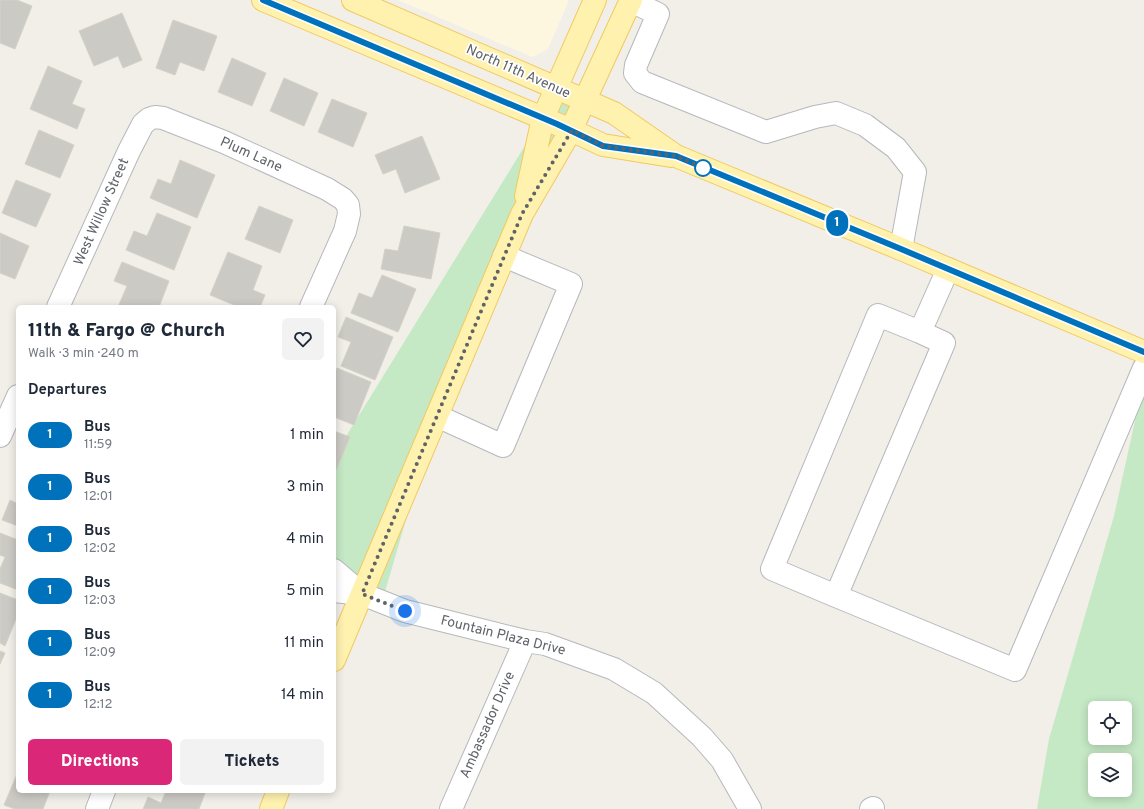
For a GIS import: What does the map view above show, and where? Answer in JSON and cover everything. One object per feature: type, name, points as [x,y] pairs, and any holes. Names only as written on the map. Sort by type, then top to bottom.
[{"type":"main road","name":"North 11th Avenue","points":[[263,0],[572,130],[603,146],[676,156]]},
{"type":"main road","name":"North 11th Avenue","points":[[353,0],[614,113],[676,156],[1144,352]]},
{"type":"main road","points":[[522,214],[542,118],[595,0]]},
{"type":"main road","points":[[336,655],[522,214],[572,130],[631,0]]},
{"type":"main road","points":[[271,809],[277,793]]},
{"type":"street","points":[[631,0],[658,14],[636,65],[635,73],[642,82],[766,132],[815,117],[836,113],[865,125],[896,148],[915,172],[901,249]]},
{"type":"street","name":"Plum Lane","points":[[150,119],[155,117],[163,118],[224,142],[327,189],[343,199],[348,205],[349,214],[345,231],[312,305]]},
{"type":"street","name":"West Willow Street","points":[[59,305],[129,151],[144,124],[150,119]]},
{"type":"street","points":[[437,416],[503,446],[571,284],[504,256]]},
{"type":"street","points":[[920,332],[948,269]]},
{"type":"street","points":[[836,596],[944,343],[878,315],[772,569],[836,596],[1015,670],[1144,368]]},
{"type":"street","points":[[6,426],[16,401]]},
{"type":"street","name":"Fountain Plaza Drive","points":[[336,572],[362,594]]},
{"type":"street","name":"Fountain Plaza Drive","points":[[336,592],[362,594],[405,611],[525,641],[545,644],[614,669],[654,692],[702,737],[722,760],[750,809]]},
{"type":"street","name":"Ambassador Drive","points":[[451,809],[525,641]]},
{"type":"street","points":[[97,809],[103,793]]},
{"type":"shaded area","points":[[398,0],[569,0],[548,49],[532,57]]},
{"type":"green space","points":[[556,88],[585,101],[419,475],[382,602],[336,596],[336,453],[542,118]]},
{"type":"green space","points":[[1144,380],[1144,809],[1037,809],[1049,739],[1114,516]]},
{"type":"building","points":[[0,0],[17,0],[32,6],[15,49],[0,43]]},
{"type":"building","points":[[122,13],[142,60],[123,68],[118,56],[94,66],[79,31]]},
{"type":"building","points":[[173,20],[217,36],[204,71],[180,62],[175,75],[156,68]]},
{"type":"building","points":[[232,58],[266,73],[252,106],[218,92]]},
{"type":"building","points":[[48,66],[82,81],[72,104],[85,109],[77,129],[30,109]]},
{"type":"building","points":[[284,78],[318,93],[304,126],[270,111]]},
{"type":"building","points":[[332,99],[367,113],[353,147],[318,132]]},
{"type":"building","points":[[39,130],[74,145],[60,178],[25,164]]},
{"type":"building","points":[[422,136],[440,179],[405,193],[396,169],[383,174],[375,155]]},
{"type":"building","points":[[180,160],[215,175],[197,218],[150,198],[158,179],[171,184]]},
{"type":"building","points":[[16,180],[51,194],[36,227],[2,213]]},
{"type":"building","points":[[259,206],[293,220],[280,253],[245,239]]},
{"type":"building","points":[[157,213],[191,227],[174,270],[126,250],[134,231],[147,236]]},
{"type":"building","points":[[404,226],[440,233],[431,279],[381,269],[385,249],[398,251]]},
{"type":"building","points":[[0,233],[29,246],[15,279],[0,273]]},
{"type":"building","points":[[228,252],[262,266],[253,290],[265,295],[261,305],[234,305],[210,295]]},
{"type":"building","points":[[122,262],[169,281],[160,305],[119,305],[127,286],[114,281]]},
{"type":"building","points":[[382,275],[416,289],[398,332],[351,313],[359,293],[372,298]]},
{"type":"building","points":[[346,317],[393,337],[375,380],[341,366],[351,342],[338,337]]},
{"type":"building","points":[[337,368],[371,382],[354,425],[336,418]]},
{"type":"building","points":[[336,432],[350,437],[336,470]]},
{"type":"building","points":[[10,500],[16,503],[16,525],[2,520]]},
{"type":"building","points":[[0,533],[16,539],[16,589],[0,583],[0,569],[5,557],[0,555]]},
{"type":"building","points":[[0,593],[16,599],[16,619],[5,646],[0,643]]},
{"type":"building","points":[[0,651],[5,653],[0,664]]},
{"type":"building","points":[[16,777],[16,793],[49,793],[43,809],[15,809],[4,805]]},
{"type":"building","points":[[165,793],[205,793],[199,809],[143,809],[148,797],[161,803]]},
{"type":"bus line","name":"1","points":[[263,0],[572,130],[603,146],[676,156],[1144,352]]},
{"type":"route","points":[[405,611],[362,594],[522,214],[572,130],[603,146],[676,156],[703,168]]}]
